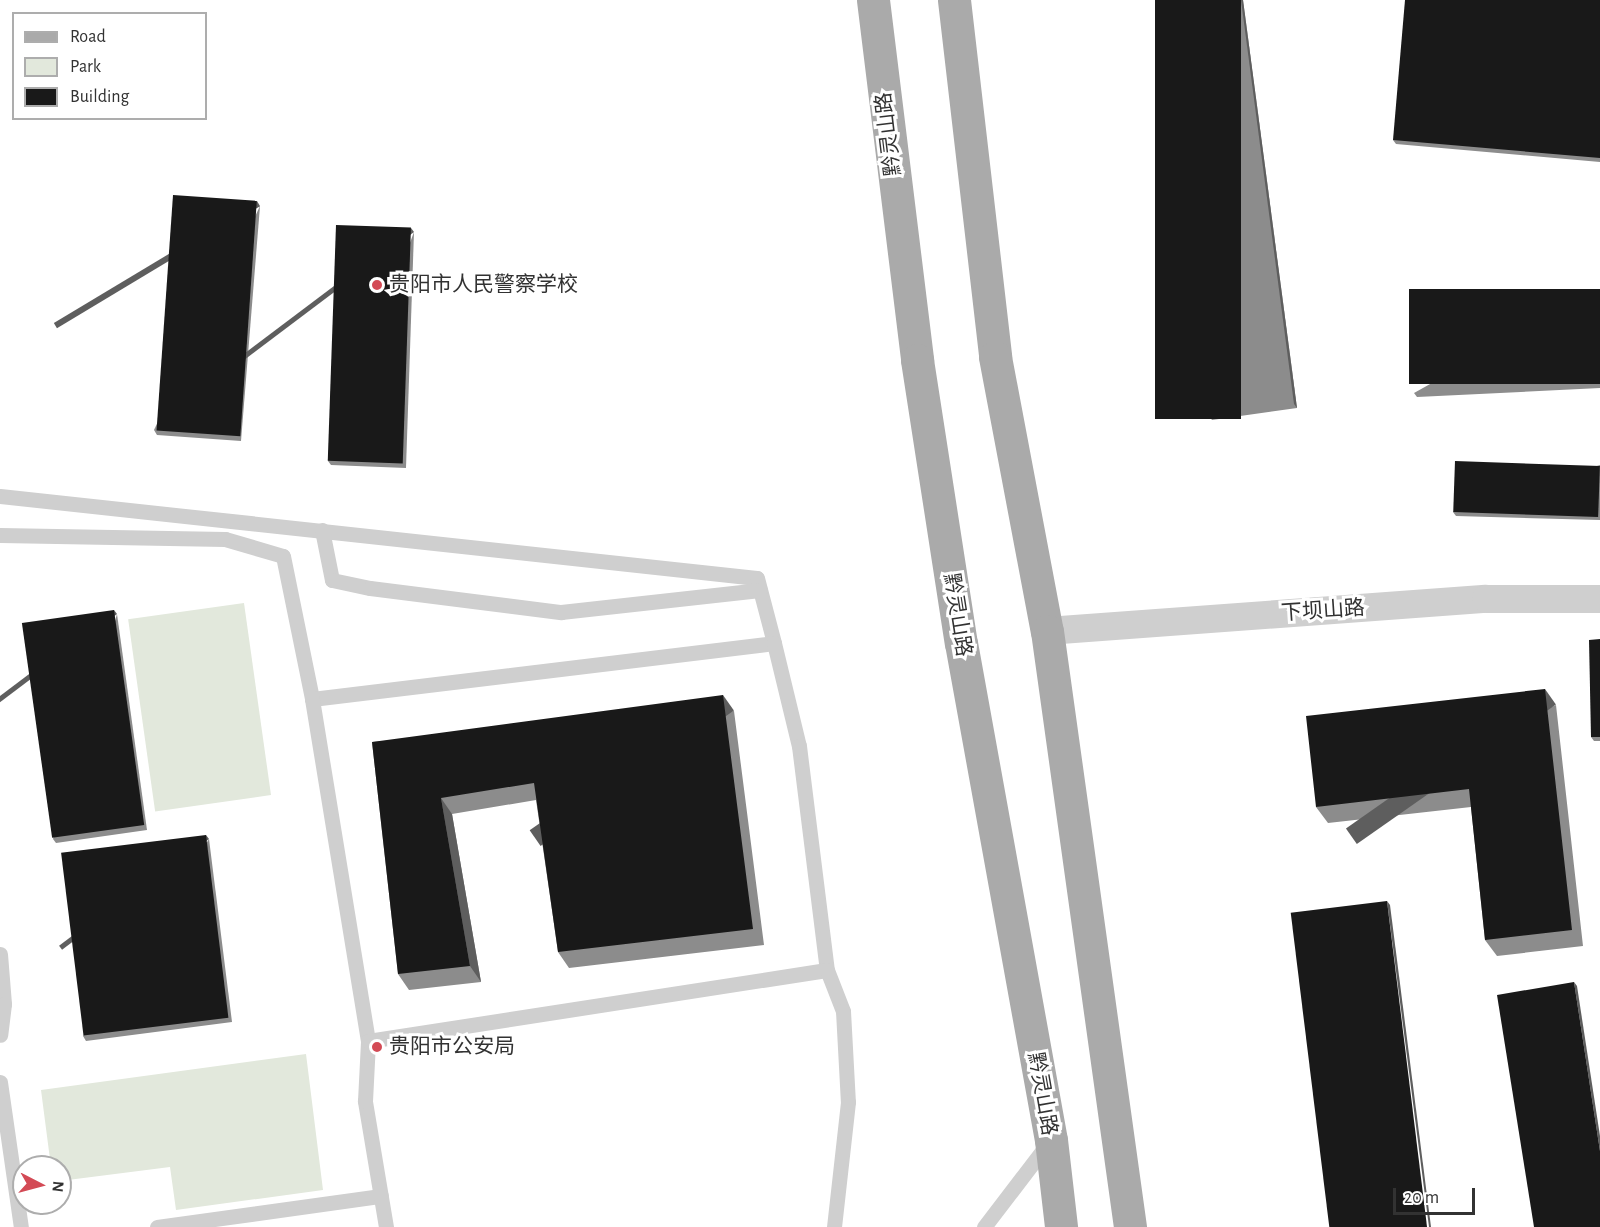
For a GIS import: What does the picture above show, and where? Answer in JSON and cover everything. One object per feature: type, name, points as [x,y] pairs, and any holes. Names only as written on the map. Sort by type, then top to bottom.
[{"type":"main road","name":"黔灵山路","points":[[873,0],[917,360],[961,643],[1051,1140],[1061,1227]]},
{"type":"main road","points":[[954,0],[995,357],[1047,631],[1130,1227]]},
{"type":"street","name":"下坝山路","points":[[1047,631],[1486,599],[1600,599]]},
{"type":"lane","points":[[0,496],[757,578],[799,746],[827,970],[843,1011],[848,1102],[834,1227]]},
{"type":"lane","points":[[321,530],[332,580],[370,588],[561,612],[760,590]]},
{"type":"lane","points":[[0,535],[225,539],[283,555],[312,699],[368,1041],[365,1101],[386,1227]]},
{"type":"lane","points":[[312,699],[774,643]]},
{"type":"lane","points":[[0,954],[4,1004],[0,1035]]},
{"type":"lane","points":[[368,1041],[827,970]]},
{"type":"lane","points":[[0,1082],[21,1227]]},
{"type":"lane","points":[[984,1227],[1051,1140]]},
{"type":"lane","points":[[157,1227],[381,1196]]},
{"type":"green space","points":[[244,603],[271,795],[155,811],[128,619]]},
{"type":"green space","points":[[306,1054],[323,1190],[176,1210],[170,1167],[72,1179],[72,1155],[49,1155],[41,1090]]},
{"type":"building","points":[[1155,0],[1241,0],[1241,419],[1155,419]]},
{"type":"building","points":[[1405,0],[1600,0],[1600,158],[1393,140]]},
{"type":"building","points":[[173,195],[257,201],[240,436],[157,430]]},
{"type":"building","points":[[336,225],[411,228],[403,463],[328,461]]},
{"type":"building","points":[[1409,289],[1600,289],[1600,384],[1409,384]]},
{"type":"building","points":[[1455,461],[1600,466],[1598,517],[1453,512]]},
{"type":"building","points":[[114,610],[144,825],[52,838],[22,623]]},
{"type":"building","points":[[1600,639],[1600,737],[1591,737],[1589,640]]},
{"type":"building","points":[[1545,689],[1572,930],[1485,940],[1469,789],[1316,807],[1306,716]]},
{"type":"building","points":[[723,695],[753,929],[558,952],[534,783],[441,798],[470,966],[398,974],[372,742]]},
{"type":"building","points":[[206,835],[228,1018],[84,1035],[61,853]]},
{"type":"building","points":[[1387,901],[1427,1227],[1329,1227],[1291,913]]},
{"type":"building","points":[[1574,982],[1600,1151],[1600,1227],[1534,1227],[1497,995]]},
{"type":"place","name":"贵阳市人民警察学校","points":[[377,285]]},
{"type":"place","name":"贵阳市公安局","points":[[377,1047]]}]
